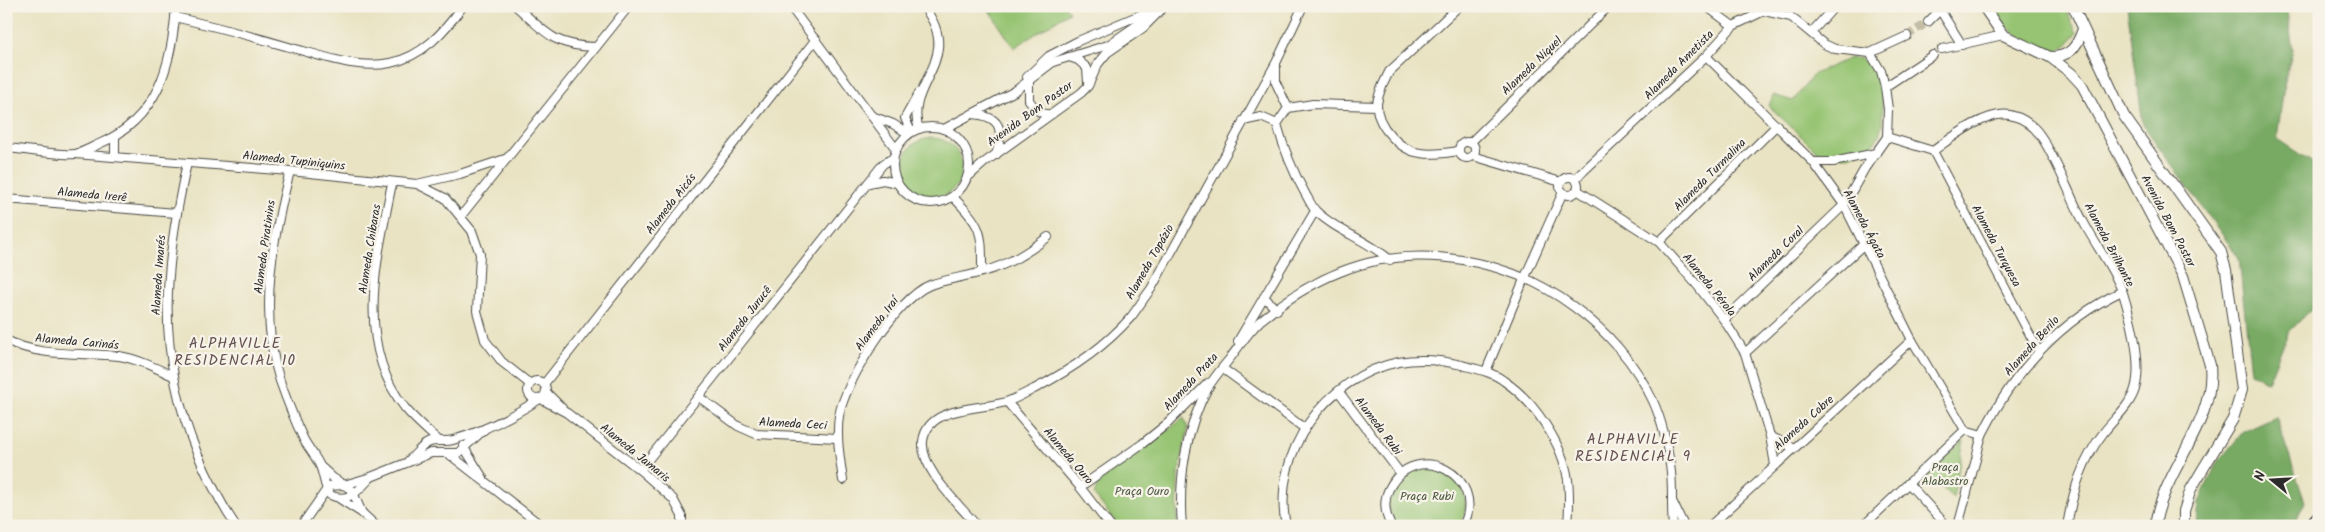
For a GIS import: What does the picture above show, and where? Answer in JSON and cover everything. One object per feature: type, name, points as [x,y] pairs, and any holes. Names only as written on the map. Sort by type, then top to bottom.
[{"type":"main road","points":[[2311,526],[2319,517]]},
{"type":"street","points":[[74,154],[115,137],[143,113],[161,86],[167,65],[176,6]]},
{"type":"street","points":[[175,17],[340,60],[376,65],[405,58],[431,44],[447,27],[462,6]]},
{"type":"street","points":[[516,6],[549,37],[575,47],[596,48]]},
{"type":"street","points":[[461,216],[629,6]]},
{"type":"street","points":[[790,6],[816,39],[870,116],[896,148]]},
{"type":"street","points":[[913,132],[915,116],[926,80],[937,57],[939,43],[937,28],[923,6]]},
{"type":"street","points":[[944,129],[1015,91],[1053,62],[1066,56],[1085,53],[1108,45],[1163,6]]},
{"type":"street","points":[[1015,91],[1039,64],[1049,56],[1078,41],[1163,6]]},
{"type":"street","name":"Avenida Bom Pastor","points":[[968,177],[1088,86],[1098,64],[1107,53],[1143,28],[1163,6]]},
{"type":"street","name":"Alameda Topázio","points":[[977,526],[930,469],[923,451],[925,433],[938,418],[948,413],[1007,402],[1048,382],[1079,362],[1131,316],[1150,289],[1254,104],[1303,6]]},
{"type":"street","points":[[1459,6],[1390,72],[1382,84],[1377,106],[1384,126],[1396,143],[1419,153],[1440,154],[1459,151]]},
{"type":"street","name":"Alameda Niquel","points":[[1470,143],[1609,6]]},
{"type":"street","points":[[1706,6],[1733,26]]},
{"type":"street","points":[[1812,33],[1835,6]]},
{"type":"street","points":[[1942,49],[2003,35],[1983,6]]},
{"type":"street","name":"Avenida Bom Pastor","points":[[2073,6],[2124,116],[2221,252],[2226,270],[2242,390],[2233,419],[2191,489],[2184,511],[2184,526]]},
{"type":"street","points":[[1928,22],[1942,8],[1962,45]]},
{"type":"street","name":"Alameda Ametista","points":[[1575,179],[1706,56],[1733,26],[1764,11],[1791,17],[1824,44],[1852,52],[1869,53]]},
{"type":"street","points":[[2050,57],[2061,57],[2070,53],[2078,44],[2083,29]]},
{"type":"street","name":"Avenida Bom Pastor","points":[[2003,35],[2050,57],[2082,85],[2183,276],[2210,365],[2211,380],[2206,408],[2161,500],[2155,526]]},
{"type":"street","points":[[1907,36],[1869,53],[1881,71],[1885,86],[1888,109],[1887,137],[1933,151]]},
{"type":"street","name":"Alameda Aicás","points":[[539,399],[545,388],[816,39]]},
{"type":"street","points":[[1885,86],[1934,55]]},
{"type":"street","points":[[1066,56],[1078,60],[1087,68],[1089,74],[1088,86]]},
{"type":"street","name":"Alameda Ágata","points":[[1706,56],[1813,162],[1844,205],[1912,340],[1966,430]]},
{"type":"street","points":[[1276,63],[1276,83],[1288,108]]},
{"type":"street","points":[[1029,79],[1029,100],[1039,112],[1046,115],[1052,114]]},
{"type":"street","points":[[1267,79],[1276,83]]},
{"type":"street","points":[[1254,104],[1261,117]]},
{"type":"street","points":[[1277,124],[1288,108],[1313,104],[1377,106]]},
{"type":"street","points":[[971,114],[992,118],[999,126],[1000,142],[996,155]]},
{"type":"street","name":"Alameda Brilhante","points":[[1933,151],[1952,137],[1985,119],[2008,114],[2028,121],[2041,136],[2084,222],[2122,291],[2137,356],[2135,389],[2125,408],[2103,433],[2084,463],[2073,490],[2067,526]]},
{"type":"street","points":[[870,116],[913,132]]},
{"type":"street","points":[[1243,121],[1261,117],[1277,124],[1289,163],[1315,211],[1370,244],[1390,260]]},
{"type":"street","name":"Alameda Turmalina","points":[[1659,242],[1776,125]]},
{"type":"street","points":[[932,127],[944,129],[954,134],[963,143],[969,159],[968,177],[960,191],[953,197],[933,204],[922,203],[912,199],[897,183],[893,171],[893,158],[896,148],[913,132],[932,127]]},
{"type":"street","points":[[115,137],[115,156]]},
{"type":"street","name":"Alameda Coral","points":[[1724,320],[1844,205],[1887,137]]},
{"type":"street","points":[[1459,151],[1462,144],[1470,143],[1475,148],[1474,156]]},
{"type":"street","name":"Alameda Tupiniquins","points":[[6,148],[290,171],[392,183],[417,184],[460,174],[508,158]]},
{"type":"street","points":[[1459,151],[1463,158],[1467,159],[1474,156],[1561,182],[1569,177],[1575,179],[1577,190],[1570,194],[1563,192],[1560,187],[1561,182]]},
{"type":"street","name":"Alameda Turquesa","points":[[1933,151],[2039,352]]},
{"type":"street","points":[[1813,162],[1833,162],[1876,153]]},
{"type":"street","name":"Alameda Jurucê","points":[[640,470],[883,164],[893,158]]},
{"type":"street","name":"Alameda Imarés","points":[[187,163],[176,213],[169,264],[166,312],[173,376],[190,435],[204,472],[236,526]]},
{"type":"street","name":"Alameda Piratinins","points":[[290,171],[281,204],[270,280],[272,341],[279,378],[292,415],[320,466]]},
{"type":"street","points":[[869,184],[883,180],[897,183]]},
{"type":"street","name":"Alameda Chibaras","points":[[392,183],[373,288],[373,316],[377,343],[395,392],[405,408],[438,440]]},
{"type":"street","points":[[417,184],[445,198],[472,231],[480,254],[477,311],[485,340],[502,362],[529,388]]},
{"type":"street","name":"Alameda Pérola","points":[[1577,190],[1659,242],[1697,285],[1724,320],[1745,353],[1770,436],[1775,465]]},
{"type":"street","points":[[1486,372],[1525,277],[1563,192]]},
{"type":"street","points":[[953,197],[970,214],[981,234],[982,272]]},
{"type":"street","name":"Alameda Irerê","points":[[6,199],[176,213]]},
{"type":"street","name":"Alameda Prata","points":[[1080,487],[1142,444],[1168,422],[1222,368],[1315,211]]},
{"type":"street","name":"Alameda Iraí","points":[[842,480],[838,438],[839,415],[854,374],[895,316],[912,297],[931,285],[999,267],[1024,255],[1048,237]]},
{"type":"street","points":[[1745,353],[1863,245]]},
{"type":"street","points":[[1182,526],[1180,502],[1182,479],[1192,426],[1209,385],[1259,322],[1309,286],[1341,271],[1390,260],[1429,256],[1493,266],[1525,277],[1561,297],[1586,315],[1613,341],[1637,373],[1652,400],[1664,430],[1671,473],[1673,526]]},
{"type":"street","name":"Alameda Berilo","points":[[1958,526],[1982,435],[2015,380],[2039,352],[2073,319],[2095,304],[2122,291]]},
{"type":"street","points":[[1264,297],[1278,310]]},
{"type":"street","name":"Alameda Carinás","points":[[6,340],[36,351],[121,356],[149,364],[173,376]]},
{"type":"street","name":"Alameda Cobre","points":[[1708,525],[1912,340]]},
{"type":"street","points":[[1286,526],[1284,487],[1291,456],[1304,428],[1315,414],[1339,392],[1361,376],[1398,362],[1442,360],[1486,372],[1505,381],[1529,401],[1546,424],[1559,451],[1568,479],[1568,526]]},
{"type":"street","points":[[1222,368],[1304,428]]},
{"type":"street","points":[[512,416],[529,388],[538,381],[545,388]]},
{"type":"street","name":"Alameda Jamaris","points":[[529,388],[532,398],[539,399],[567,414],[640,470],[673,499],[682,516],[682,526]]},
{"type":"street","name":"Alameda Jamaris","points":[[545,388],[567,414]]},
{"type":"street","name":"Alameda Rubi","points":[[1339,392],[1400,473]]},
{"type":"street","name":"Alameda Ceci","points":[[699,397],[738,426],[756,434],[838,438]]},
{"type":"street","points":[[406,464],[425,444],[438,440],[448,441],[486,428],[512,416],[539,399]]},
{"type":"street","name":"Alameda Ouro","points":[[1007,402],[1080,487],[1110,526]]},
{"type":"street","points":[[422,426],[425,444],[431,453]]},
{"type":"street","points":[[301,526],[327,488],[332,485],[344,485],[372,477],[431,453],[458,453],[486,428]]},
{"type":"street","points":[[1863,526],[1966,430],[1982,435]]},
{"type":"street","points":[[1770,436],[1794,448]]},
{"type":"street","points":[[458,438],[486,482]]},
{"type":"street","points":[[449,454],[542,526]]},
{"type":"street","points":[[1391,526],[1387,518],[1385,506],[1387,493],[1400,473],[1413,466],[1424,464],[1447,469],[1464,486],[1468,497],[1468,509],[1462,526]]},
{"type":"street","points":[[320,466],[355,494],[362,513]]},
{"type":"street","points":[[320,466],[328,493],[362,513],[376,526]]},
{"type":"street","points":[[312,510],[336,498],[355,494],[372,477]]},
{"type":"street","points":[[1908,483],[1947,526]]},
{"type":"street","points":[[1673,501],[1684,526]]},
{"type":"green space","points":[[995,6],[1065,6],[1069,12],[1014,48],[989,10]]},
{"type":"green space","points":[[1989,6],[2064,6],[2077,33],[2068,44],[2053,54],[2017,35]]},
{"type":"green space","points":[[2127,6],[2286,6],[2293,49],[2284,85],[2277,139],[2319,167],[2319,302],[2288,333],[2268,382],[2251,373],[2239,258],[2143,125]]},
{"type":"green space","points":[[1850,58],[1863,59],[1873,63],[1883,79],[1882,124],[1879,136],[1872,146],[1859,152],[1848,156],[1823,157],[1769,106],[1773,95],[1793,101],[1814,74]]},
{"type":"green space","points":[[926,138],[938,138],[949,143],[957,151],[962,162],[960,180],[949,193],[938,198],[926,198],[915,193],[907,185],[902,174],[902,162],[907,151],[915,143]]},
{"type":"green space","points":[[2276,417],[2305,502],[2293,526],[2197,526],[2199,501],[2217,463],[2243,432]]},
{"type":"green space","name":"Praça Ouro","points":[[1184,418],[1188,429],[1178,476],[1177,526],[1119,526],[1094,495],[1099,480]]},
{"type":"green space","name":"Praça Alabastro","points":[[1964,440],[1953,498],[1927,474]]},
{"type":"green space","name":"Praça Rubi","points":[[1424,466],[1446,471],[1455,477],[1459,483],[1465,496],[1465,511],[1461,526],[1393,526],[1389,512],[1389,496],[1394,482],[1405,472]]},
{"type":"tunnel","points":[[1907,36],[1928,22]]},
{"type":"district","name":"ALPHAVILLE RESIDENCIAL 10","points":[[235,352]]},
{"type":"district","name":"ALPHAVILLE RESIDENCIAL 9","points":[[1633,448]]}]
